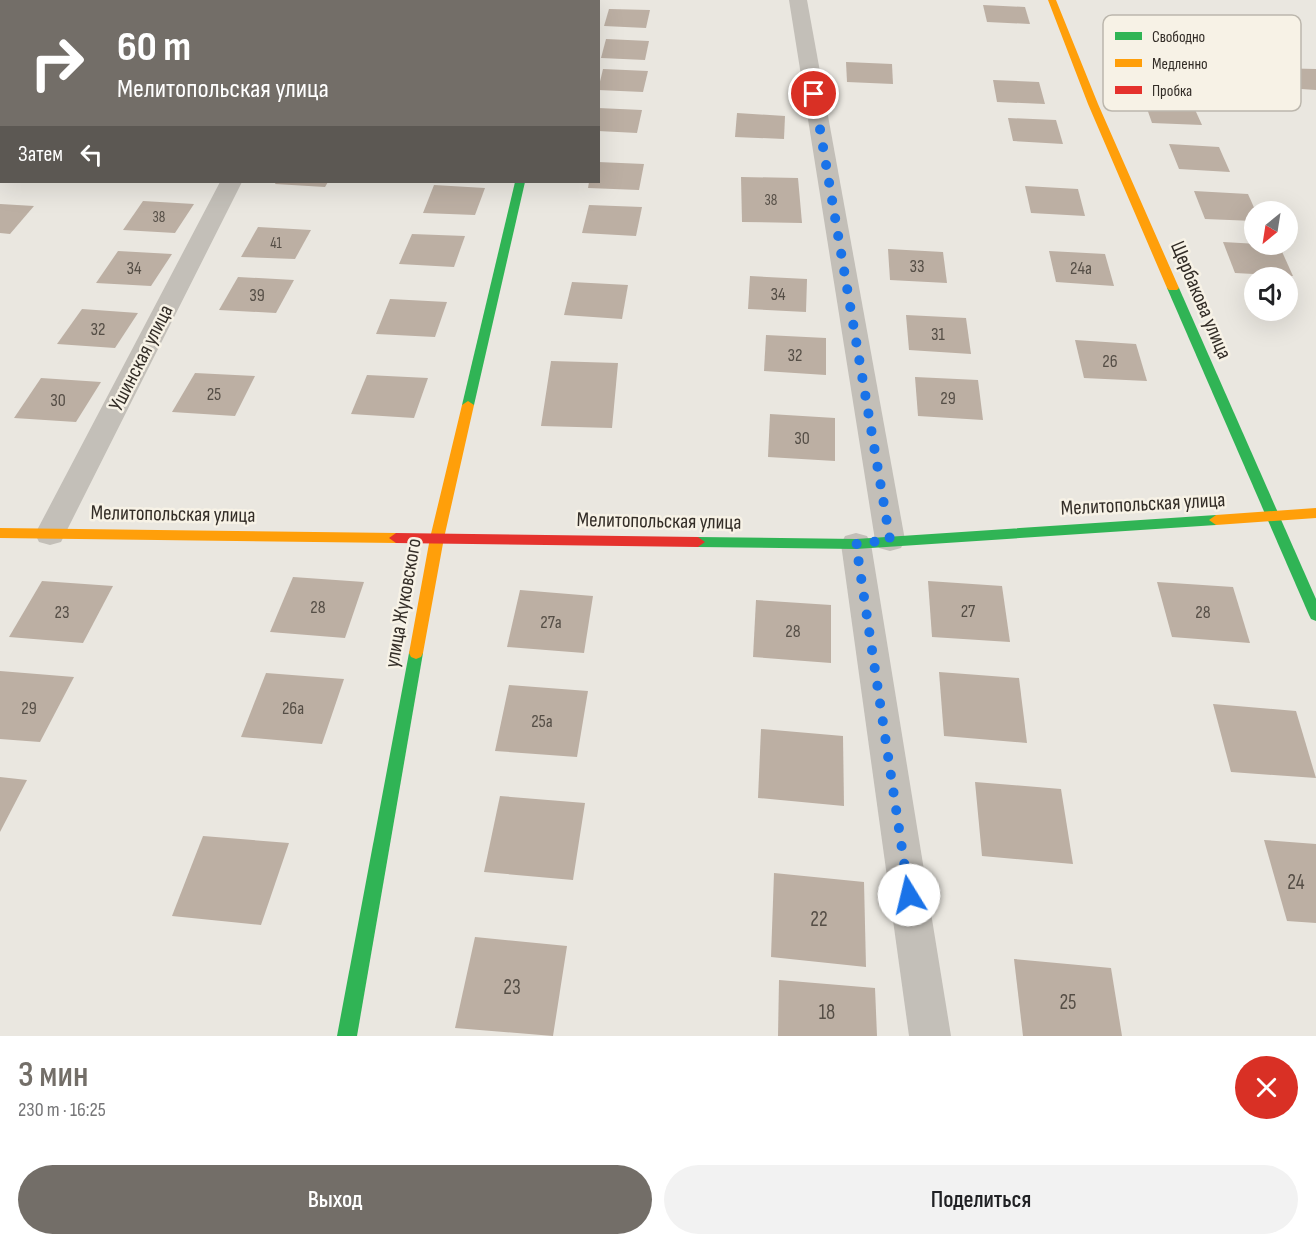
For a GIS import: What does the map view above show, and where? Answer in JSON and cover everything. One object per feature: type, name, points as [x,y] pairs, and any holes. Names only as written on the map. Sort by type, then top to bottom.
[{"type":"street","points":[[798,0],[873,542],[930,1036]]},
{"type":"street","name":"Щербакова улица","points":[[1052,0],[1093,104],[1316,615]]},
{"type":"street","name":"Ушинская улица","points":[[50,534],[230,183]]},
{"type":"street","name":"улица Жуковского","points":[[346,1036],[437,538],[520,183]]},
{"type":"street","name":"Мелитопольская улица","points":[[0,534],[873,542],[1316,513]]},
{"type":"building","points":[[983,5],[1025,7],[1030,24],[987,22]]},
{"type":"building","points":[[609,9],[650,10],[646,28],[604,26]]},
{"type":"building","points":[[606,39],[649,41],[645,60],[601,58]]},
{"type":"building","points":[[846,62],[892,64],[893,84],[847,82]]},
{"type":"building","points":[[603,69],[648,71],[643,92],[600,90]]},
{"type":"building","points":[[1301,69],[1316,69],[1316,90],[1301,89]]},
{"type":"building","points":[[993,80],[1039,82],[1045,104],[997,102]]},
{"type":"building","points":[[600,108],[642,110],[637,133],[600,131]]},
{"type":"building","points":[[1148,111],[1196,111],[1202,125],[1152,123]]},
{"type":"building","points":[[737,113],[785,116],[784,139],[735,137]]},
{"type":"building","points":[[1008,118],[1056,120],[1063,144],[1013,141]]},
{"type":"building","points":[[1169,144],[1219,147],[1230,172],[1179,169]]},
{"type":"building","points":[[600,162],[644,164],[639,190],[588,188],[589,183],[600,183]]},
{"type":"building","points":[[741,177],[798,178],[802,223],[742,222]]},
{"type":"building","points":[[276,183],[327,183],[325,187]]},
{"type":"building","points":[[434,185],[485,188],[475,215],[423,213]]},
{"type":"building","points":[[1025,186],[1078,189],[1085,216],[1031,213]]},
{"type":"building","points":[[1194,191],[1248,194],[1251,201],[1244,201],[1244,221],[1205,219]]},
{"type":"building","points":[[143,201],[194,204],[175,233],[123,230]]},
{"type":"building","points":[[0,204],[34,206],[10,234],[0,233]]},
{"type":"building","points":[[589,205],[642,207],[636,236],[582,233]]},
{"type":"building","points":[[258,227],[311,230],[295,259],[241,257]]},
{"type":"building","points":[[412,234],[465,236],[454,267],[399,264]]},
{"type":"building","points":[[1223,242],[1244,243],[1244,255],[1284,255],[1289,267],[1244,267],[1244,273],[1235,273]]},
{"type":"building","points":[[888,249],[943,252],[947,283],[890,280]]},
{"type":"building","points":[[118,251],[172,254],[151,286],[96,283]]},
{"type":"building","points":[[1049,251],[1105,254],[1114,286],[1056,282]]},
{"type":"building","points":[[750,276],[807,279],[806,312],[748,309]]},
{"type":"building","points":[[238,277],[294,280],[276,313],[219,310]]},
{"type":"building","points":[[572,282],[628,285],[622,319],[564,315]]},
{"type":"building","points":[[390,299],[447,302],[435,337],[376,334]]},
{"type":"building","points":[[82,309],[138,313],[115,348],[57,344]]},
{"type":"building","points":[[906,315],[966,318],[971,354],[909,350]]},
{"type":"building","points":[[766,335],[826,338],[826,375],[764,371]]},
{"type":"building","points":[[1075,340],[1136,344],[1147,381],[1084,378]]},
{"type":"building","points":[[551,361],[618,363],[612,428],[541,426]]},
{"type":"building","points":[[195,373],[255,376],[235,416],[172,412]]},
{"type":"building","points":[[367,375],[428,378],[414,418],[351,414]]},
{"type":"building","points":[[915,377],[978,380],[983,420],[918,416]]},
{"type":"building","points":[[41,378],[101,382],[76,422],[14,418]]},
{"type":"building","points":[[770,414],[835,418],[835,461],[768,457]]},
{"type":"building","points":[[293,577],[364,582],[345,638],[270,632]]},
{"type":"building","points":[[42,581],[113,586],[83,643],[9,637]]},
{"type":"building","points":[[928,581],[1002,586],[1010,642],[932,637]]},
{"type":"building","points":[[1157,582],[1233,587],[1250,643],[1172,637]]},
{"type":"building","points":[[520,590],[593,596],[584,653],[507,647]]},
{"type":"building","points":[[756,600],[831,605],[831,663],[753,657]]},
{"type":"building","points":[[0,671],[74,677],[40,742],[0,739]]},
{"type":"building","points":[[939,672],[1019,678],[1027,743],[944,736]]},
{"type":"building","points":[[266,673],[344,679],[322,744],[241,737]]},
{"type":"building","points":[[509,685],[588,691],[577,757],[495,751]]},
{"type":"building","points":[[1213,704],[1296,711],[1316,778],[1231,772]]},
{"type":"building","points":[[761,729],[843,736],[844,806],[758,798]]},
{"type":"building","points":[[0,777],[27,780],[0,832]]},
{"type":"building","points":[[975,782],[1061,789],[1073,864],[982,856]]},
{"type":"building","points":[[500,796],[585,803],[573,880],[484,872]]},
{"type":"building","points":[[203,836],[289,843],[261,925],[172,916]]},
{"type":"building","points":[[1264,840],[1316,844],[1316,923],[1287,921]]},
{"type":"building","points":[[774,873],[864,882],[866,967],[771,957]]},
{"type":"building","points":[[475,937],[567,946],[553,1036],[455,1028]]},
{"type":"building","points":[[1014,959],[1111,968],[1122,1036],[1023,1036]]},
{"type":"building","points":[[779,980],[875,988],[877,1036],[778,1036]]},
{"type":"traffic: fast","points":[[468,405],[520,183]]},
{"type":"traffic: fast","points":[[1173,288],[1316,615]]},
{"type":"traffic: fast","points":[[698,542],[856,544],[1216,520]]},
{"type":"traffic: fast","points":[[347,1036],[416,653]]},
{"type":"traffic: slow","points":[[1052,0],[1093,104],[1173,288]]},
{"type":"traffic: slow","points":[[416,653],[437,538],[468,405]]},
{"type":"traffic: slow","points":[[1216,520],[1316,513]]},
{"type":"traffic: slow","points":[[0,533],[396,538]]},
{"type":"traffic: jam","points":[[396,538],[698,542]]},
{"type":"route","points":[[814,94],[890,540],[856,544],[909,895]]}]
